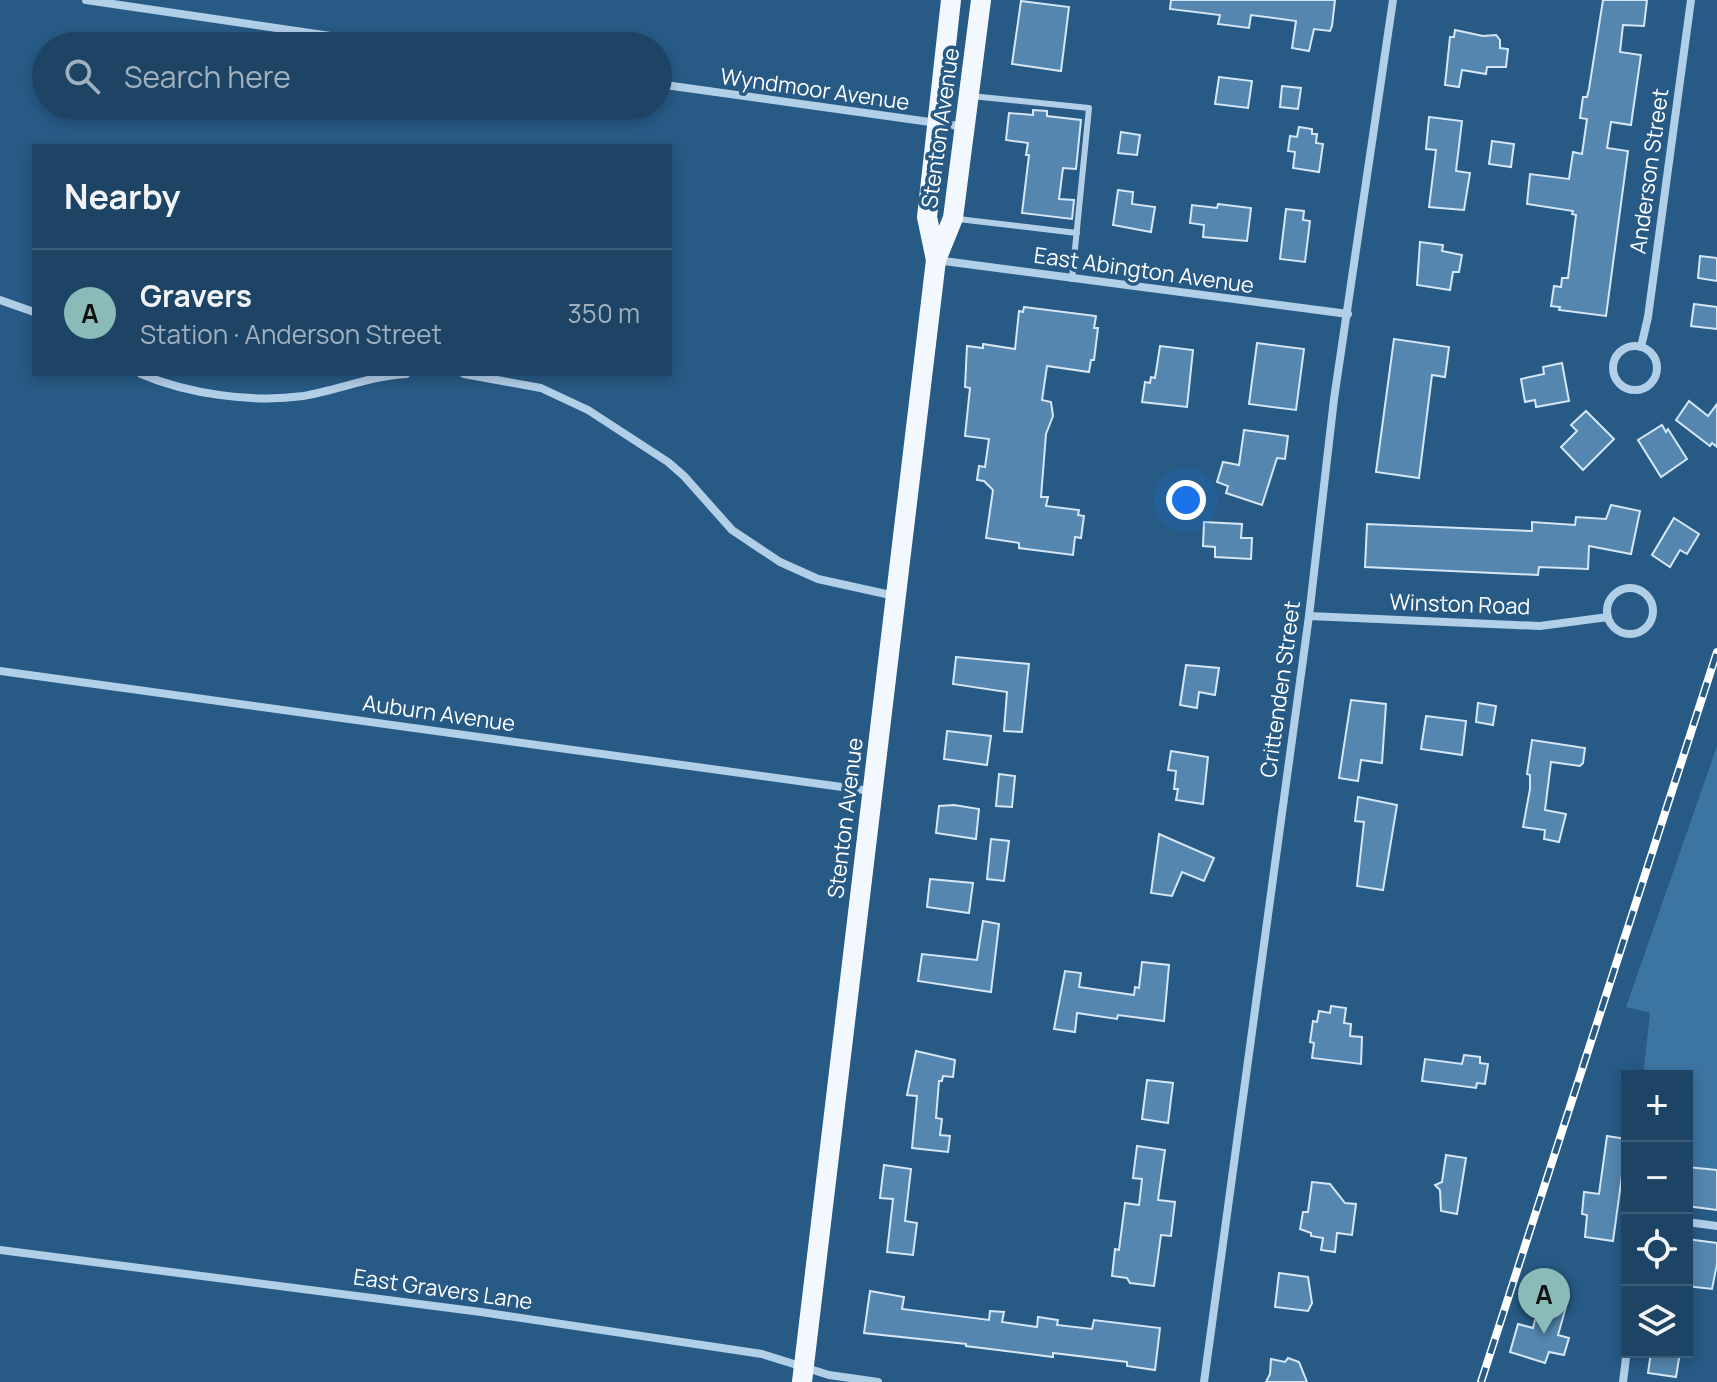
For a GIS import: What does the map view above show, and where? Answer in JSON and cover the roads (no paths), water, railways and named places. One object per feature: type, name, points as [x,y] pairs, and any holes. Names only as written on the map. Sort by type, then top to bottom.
[{"type":"main road","name":"Stenton Avenue","points":[[936,260],[927,217],[951,0]]},
{"type":"main road","name":"Stenton Avenue","points":[[803,1375],[936,260],[953,218],[981,0]]},
{"type":"street","points":[[86,0],[304,32]]},
{"type":"street","name":"Crittenden Street","points":[[1204,1382],[1309,616],[1334,399],[1393,0]]},
{"type":"street","name":"Anderson Street","points":[[1641,347],[1648,317],[1691,0]]},
{"type":"street","name":"Wyndmoor Avenue","points":[[672,86],[966,127]]},
{"type":"street","name":"East Abington Avenue","points":[[936,260],[1348,314]]},
{"type":"street","points":[[0,300],[32,311]]},
{"type":"street","points":[[1627,347],[1641,347],[1648,350],[1656,361],[1656,375],[1642,390],[1628,390],[1617,382],[1613,362],[1627,347]]},
{"type":"street","points":[[146,376],[192,390],[271,397],[303,396],[397,376]]},
{"type":"street","points":[[475,376],[541,388],[588,410],[668,462],[732,530],[780,562],[818,579],[895,596]]},
{"type":"street","name":"Winston Road","points":[[1630,587],[1646,594],[1654,608],[1649,625],[1635,633],[1618,630],[1608,617],[1610,600],[1615,593],[1630,587]]},
{"type":"street","name":"Winston Road","points":[[1309,616],[1540,626],[1608,617]]},
{"type":"street","name":"Auburn Avenue","points":[[0,671],[872,791]]},
{"type":"street","points":[[1693,1223],[1717,1226]]},
{"type":"street","name":"East Gravers Lane","points":[[0,1250],[481,1312],[762,1354],[803,1375],[829,1375],[878,1382]]},
{"type":"street","points":[[1623,1382],[1626,1358]]},
{"type":"lane","points":[[971,96],[1089,108],[1072,279]]},
{"type":"lane","points":[[953,218],[1077,233]]},
{"type":"railway","points":[[1481,1382],[1717,652]]},
{"type":"place","name":"Gravers","points":[[1544,1334]]}]
